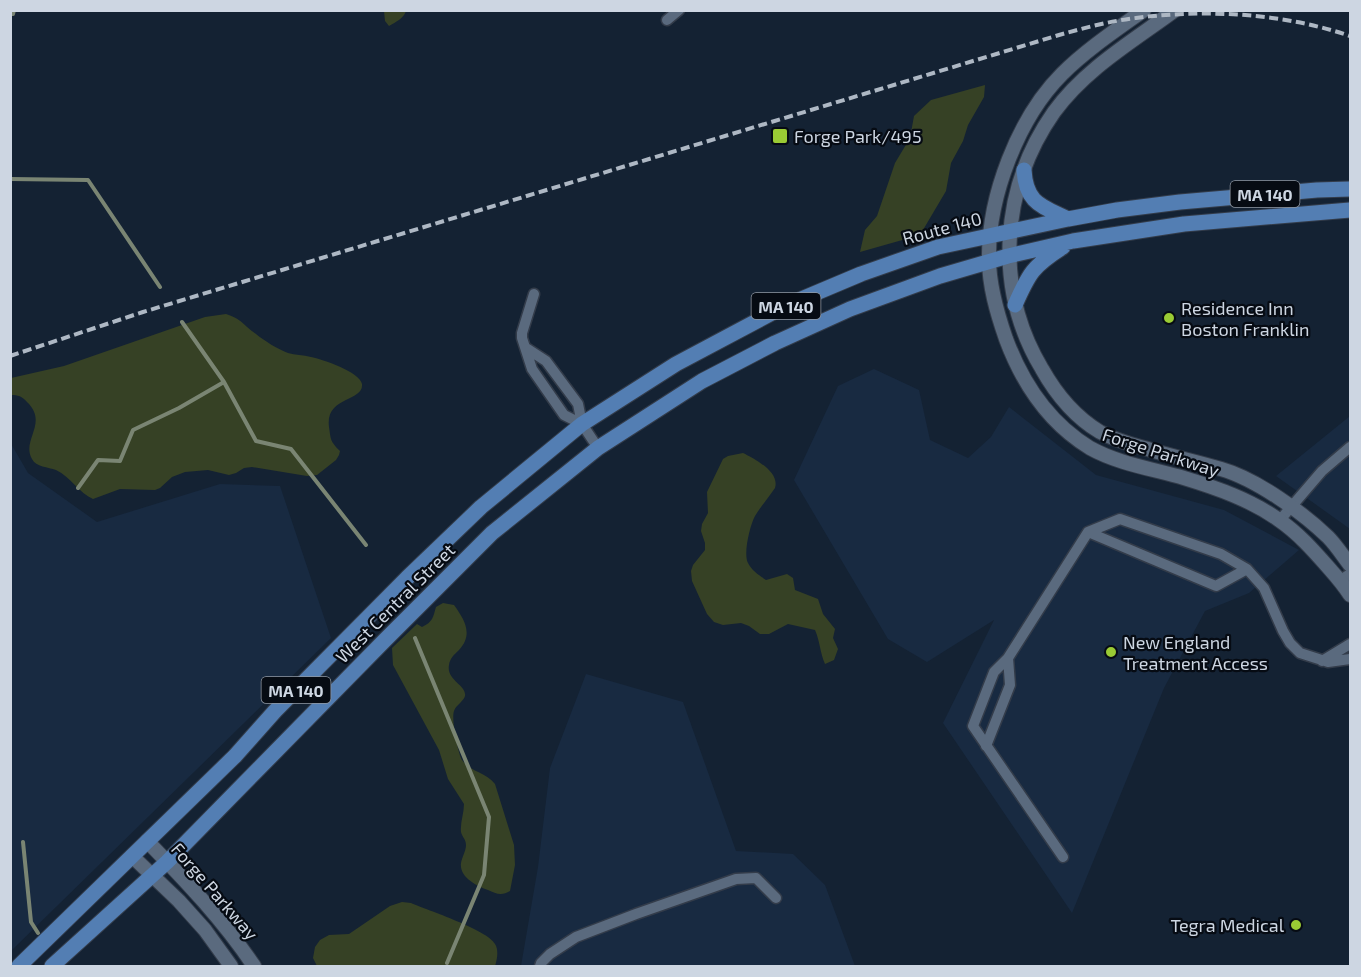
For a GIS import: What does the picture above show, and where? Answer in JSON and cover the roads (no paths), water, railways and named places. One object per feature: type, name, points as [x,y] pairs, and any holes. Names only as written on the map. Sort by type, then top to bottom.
[{"type":"main road","points":[[1024,170],[1026,188],[1032,197],[1068,219]]},
{"type":"main road","name":"Route 140","points":[[582,424],[676,364],[785,306],[852,278],[938,247],[1117,210],[1180,202],[1350,189]]},
{"type":"main road","name":"MA 140","points":[[598,448],[702,381],[775,343],[870,301],[940,276],[1008,256],[1073,241],[1184,224],[1350,210]]},
{"type":"main road","points":[[1015,305],[1032,272],[1046,258],[1073,241]]},
{"type":"main road","name":"West Central Street","points":[[19,966],[235,756],[275,711],[432,554],[481,507],[582,424]]},
{"type":"main road","name":"West Central Street","points":[[52,966],[167,862],[492,533],[598,448]]},
{"type":"street","points":[[667,20],[679,10]]},
{"type":"street","name":"Forge Parkway","points":[[1144,10],[1076,61],[1060,76],[1024,125],[1011,154],[998,196],[990,236],[990,278],[997,310],[1015,359],[1029,387],[1041,404],[1063,427],[1090,447],[1106,455],[1242,498],[1280,520],[1345,577],[1350,595]]},
{"type":"street","name":"Forge Parkway","points":[[1175,10],[1099,66],[1068,95],[1044,128],[1024,170],[1015,201],[1008,256],[1015,305],[1028,342],[1047,379],[1072,411],[1088,424],[1124,443],[1225,470],[1260,486],[1291,507],[1329,538],[1350,565]]},
{"type":"street","points":[[534,294],[522,333],[532,369],[564,415],[582,424]]},
{"type":"street","points":[[526,348],[546,361],[578,404],[582,424],[598,448]]},
{"type":"street","points":[[1280,520],[1322,471],[1350,447]]},
{"type":"street","points":[[1063,857],[973,726],[994,672],[1008,658],[1088,532],[1120,519],[1221,554],[1247,569],[1264,588],[1282,631],[1300,653],[1328,663],[1350,659]]},
{"type":"street","points":[[1088,532],[1216,586],[1247,569]]},
{"type":"street","points":[[1322,661],[1350,644]]},
{"type":"street","points":[[986,746],[1011,685],[1008,658]]},
{"type":"street","name":"Forge Parkway","points":[[147,841],[208,906],[254,966]]},
{"type":"street","name":"Forge Parkway","points":[[132,856],[179,901],[205,930],[231,966]]},
{"type":"street","points":[[540,966],[550,954],[576,937],[736,879],[756,878],[776,898]]},
{"type":"waterway","points":[[10,14],[13,14],[14,10]]},
{"type":"waterway","points":[[10,179],[88,180],[160,287]]},
{"type":"waterway","points":[[182,322],[224,382],[256,441],[291,449],[366,545]]},
{"type":"waterway","points":[[78,488],[98,460],[120,461],[133,430],[179,408],[224,382]]},
{"type":"waterway","points":[[415,638],[489,817],[484,875],[447,963]]},
{"type":"waterway","points":[[23,842],[31,922],[38,933]]},
{"type":"railway","points":[[10,356],[143,312],[1097,25],[1163,15],[1244,15],[1298,22],[1350,36]]},
{"type":"place","name":"Forge Park/495","points":[[780,136]]},
{"type":"place","name":"Residence Inn Boston Franklin","points":[[1169,318]]},
{"type":"place","name":"New England Treatment Access","points":[[1111,652]]},
{"type":"place","name":"Tegra Medical","points":[[1296,925]]}]
